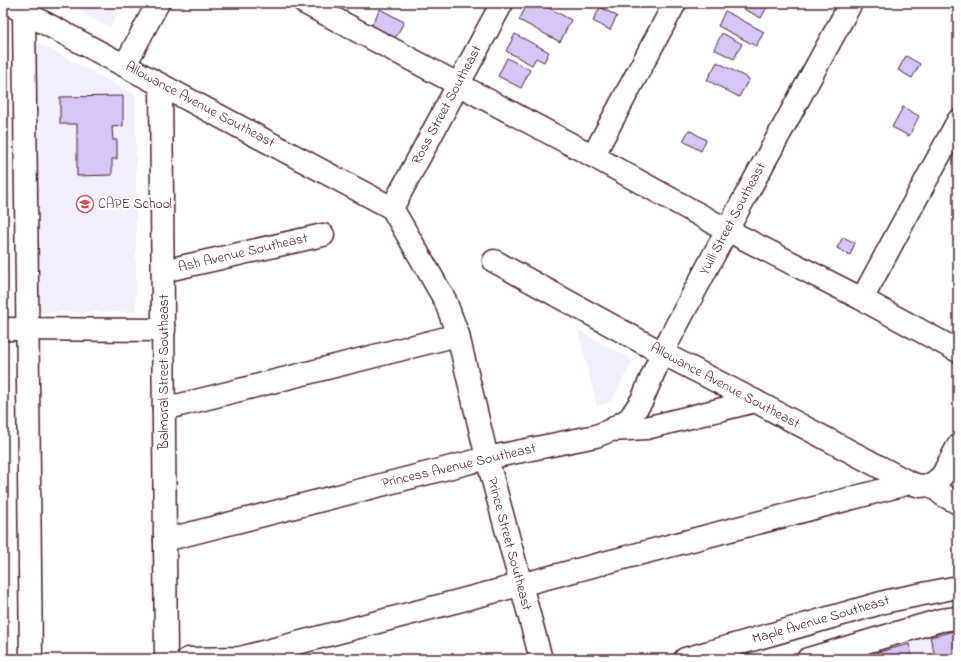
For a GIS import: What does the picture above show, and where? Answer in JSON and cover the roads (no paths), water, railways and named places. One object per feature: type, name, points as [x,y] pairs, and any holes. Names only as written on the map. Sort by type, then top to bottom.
[{"type":"street","points":[[125,65],[158,3]]},
{"type":"street","points":[[305,3],[328,8],[458,84],[727,230],[862,299],[958,351]]},
{"type":"street","name":"Ross Street Southeast","points":[[392,208],[502,3]]},
{"type":"street","points":[[593,156],[675,3]]},
{"type":"street","name":"Yuill Street Southeast","points":[[612,430],[625,422],[636,410],[642,400],[662,353],[727,230],[851,3]]},
{"type":"street","points":[[16,8],[28,329],[31,659]]},
{"type":"street","name":"Allowance Avenue Southeast","points":[[16,8],[392,208]]},
{"type":"street","name":"Balmoral Street Southeast","points":[[161,85],[166,659]]},
{"type":"street","points":[[862,299],[958,121]]},
{"type":"street","name":"Prince Street Southeast","points":[[392,208],[445,300],[458,335],[486,458],[541,659]]},
{"type":"street","name":"Ash Avenue Southeast","points":[[163,271],[323,235]]},
{"type":"street","name":"Allowance Avenue Southeast","points":[[494,261],[662,353],[755,400],[910,483],[920,486],[931,485]]},
{"type":"street","points":[[3,329],[164,330]]},
{"type":"street","points":[[164,409],[458,335]]},
{"type":"street","name":"Princess Avenue Southeast","points":[[165,540],[486,458],[596,436],[612,430],[646,428],[755,400]]},
{"type":"street","points":[[958,446],[942,476],[931,485],[943,495],[958,503]]},
{"type":"street","points":[[188,659],[240,658],[910,483]]},
{"type":"street","name":"Maple Avenue Southeast","points":[[686,659],[888,601],[958,587]]},
{"type":"street","points":[[808,659],[941,620],[958,618]]},
{"type":"place","name":"CAPE School","points":[[85,204]]}]
